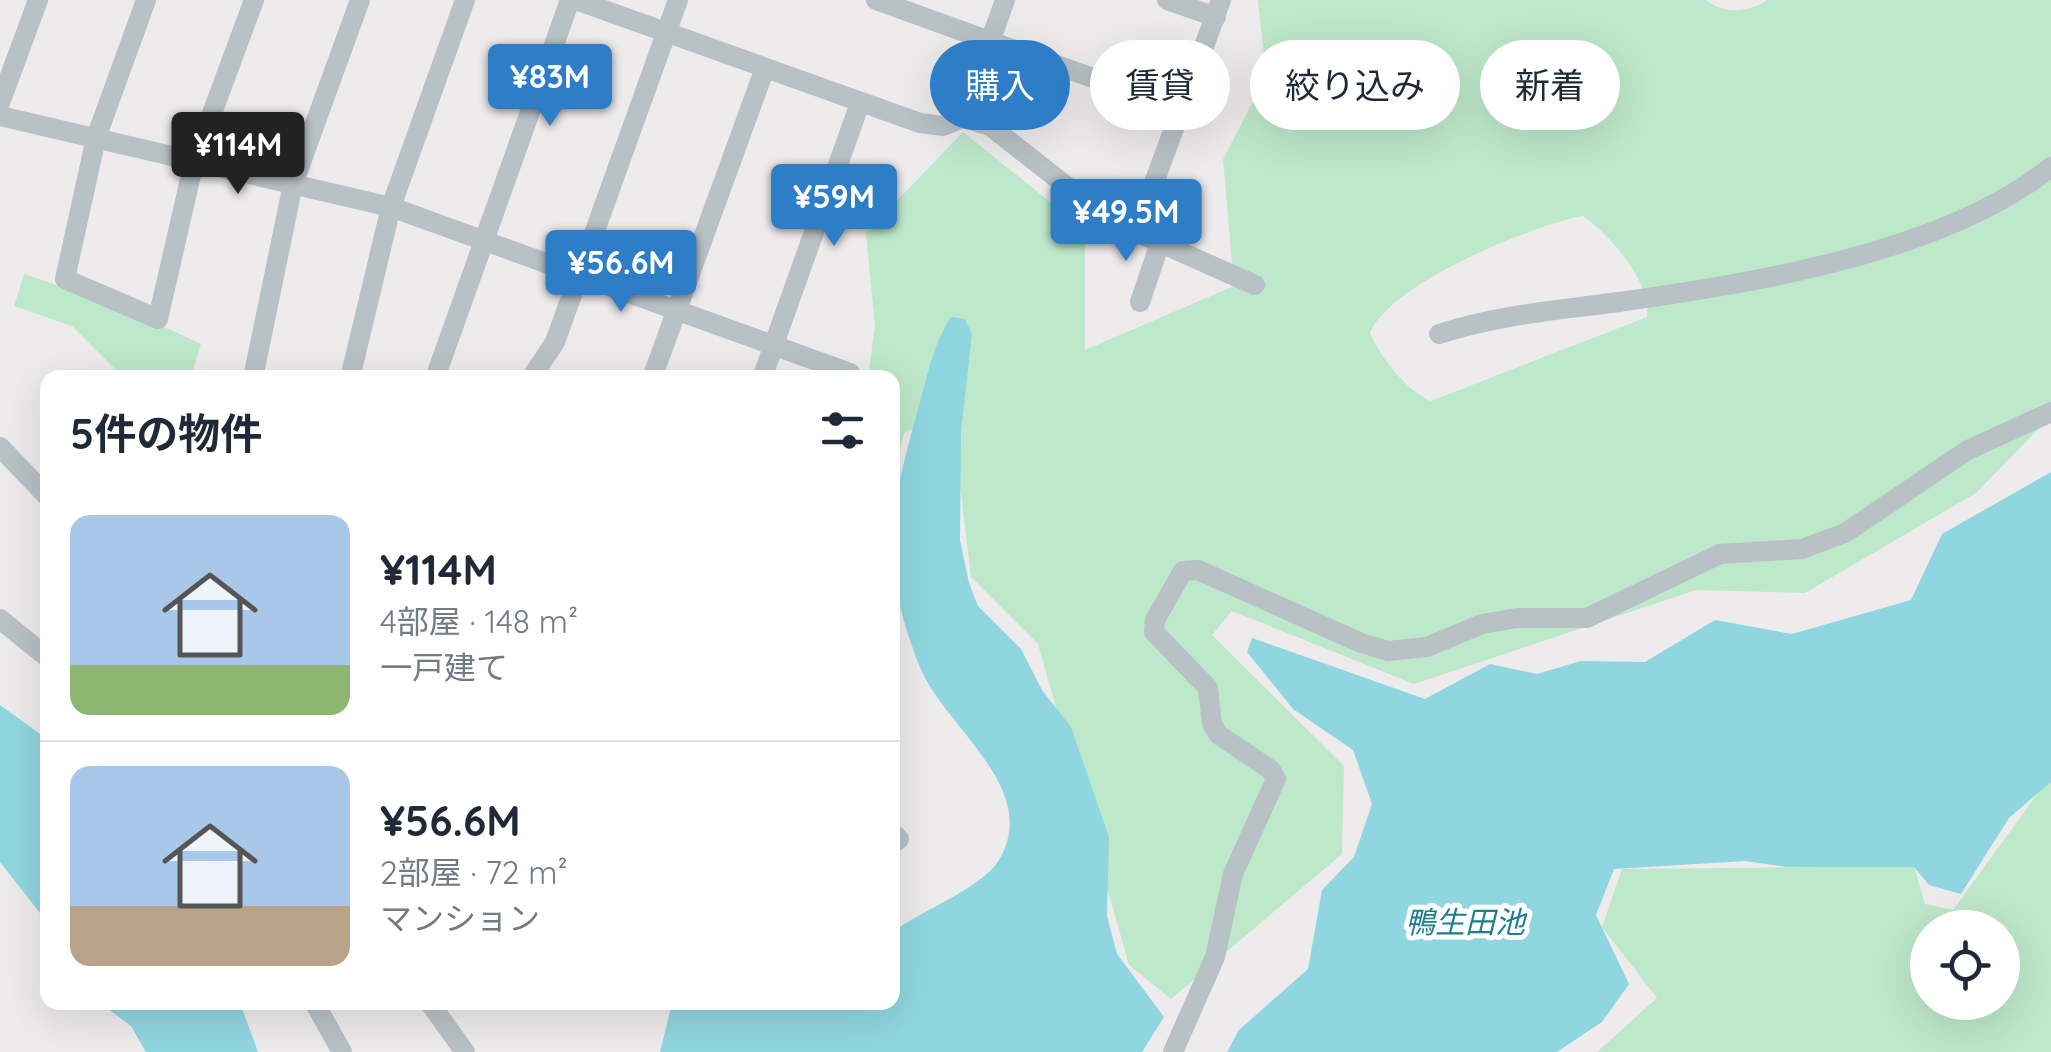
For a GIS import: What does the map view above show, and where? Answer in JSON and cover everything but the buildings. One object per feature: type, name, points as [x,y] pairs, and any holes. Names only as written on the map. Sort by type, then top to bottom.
[{"type":"street","points":[[0,103],[38,0]]},
{"type":"street","points":[[146,0],[96,138],[65,279],[158,319],[194,162],[254,0]]},
{"type":"street","points":[[255,370],[293,184],[360,0]]},
{"type":"street","points":[[352,370],[391,207],[466,0]]},
{"type":"street","points":[[438,370],[573,0],[860,103],[930,123]]},
{"type":"street","points":[[537,370],[556,342],[678,0]]},
{"type":"street","points":[[876,0],[985,40]]},
{"type":"street","points":[[991,40],[1005,0]]},
{"type":"street","points":[[1167,0],[1218,9],[1207,40]]},
{"type":"street","points":[[655,370],[765,68]]},
{"type":"street","points":[[765,370],[860,103]]},
{"type":"street","points":[[0,116],[391,207],[842,370]]},
{"type":"street","points":[[995,130],[1115,224],[1255,285]]},
{"type":"street","points":[[1136,232],[1174,130]]},
{"type":"street","points":[[1439,334],[1476,322],[1641,299],[1842,260],[1952,224],[2051,167]]},
{"type":"street","points":[[1140,302],[1160,243]]},
{"type":"street","points":[[1173,1052],[1215,957],[1233,874],[1276,779],[1272,770],[1219,735],[1212,724],[1208,688],[1154,632],[1183,571],[1198,570],[1361,642],[1388,650],[1427,647],[1482,624],[1517,618],[1587,618],[1720,554],[1802,549],[1845,533],[1968,450],[2051,412]]},
{"type":"street","points":[[0,448],[40,489]]},
{"type":"street","points":[[0,619],[40,652]]},
{"type":"street","points":[[318,1010],[342,1052]]},
{"type":"street","points":[[435,1010],[465,1052]]},
{"type":"green space","points":[[1258,0],[1706,0],[1720,8],[1736,10],[1767,0],[2051,0],[2051,416],[1976,493],[1805,593],[1696,590],[1414,684],[1232,611],[1212,635],[1344,766],[1342,854],[1171,999],[1129,965],[1038,644],[971,577],[951,411],[904,433],[900,448],[900,370],[869,370],[875,326],[866,233],[963,132],[1085,230],[1085,350],[1234,286],[1223,159],[1250,108],[1250,130],[1460,130],[1460,40],[1262,40]],"holes":[[[1583,216],[1627,260],[1643,289],[1647,317],[1431,401],[1404,381],[1370,333],[1404,295],[1432,277],[1498,244],[1560,222]]]},
{"type":"green space","points":[[24,274],[127,309],[201,344],[193,370],[116,370],[72,326],[14,306]]},
{"type":"green space","points":[[2046,782],[2051,782],[2051,1052],[1597,1052],[1657,998],[1602,927],[1622,869],[1914,866],[1925,904],[1953,910]]},
{"type":"water","points":[[951,317],[965,319],[972,334],[961,432],[960,540],[969,583],[978,606],[1021,649],[1042,690],[1071,727],[1109,837],[1107,916],[1117,954],[1164,1017],[1142,1052],[660,1052],[670,1010],[900,1010],[900,927],[965,890],[999,860],[1009,833],[1008,808],[999,783],[932,689],[920,667],[900,604],[900,479],[940,337]]},
{"type":"water","name":"鴨生田池","points":[[2051,472],[2051,782],[2009,818],[1961,894],[1929,885],[1914,867],[1786,867],[1745,861],[1614,869],[1596,915],[1629,984],[1602,1022],[1557,1052],[1227,1052],[1239,1030],[1308,969],[1322,890],[1354,857],[1372,804],[1353,750],[1293,709],[1247,652],[1252,638],[1425,699],[1490,664],[1537,674],[1581,661],[1645,662],[1715,620],[1792,634],[1911,600],[1942,534]]},
{"type":"water","points":[[0,705],[40,734],[40,913],[0,862]]},
{"type":"water","points":[[109,1010],[243,1010],[258,1052],[146,1052],[131,1026]]}]
